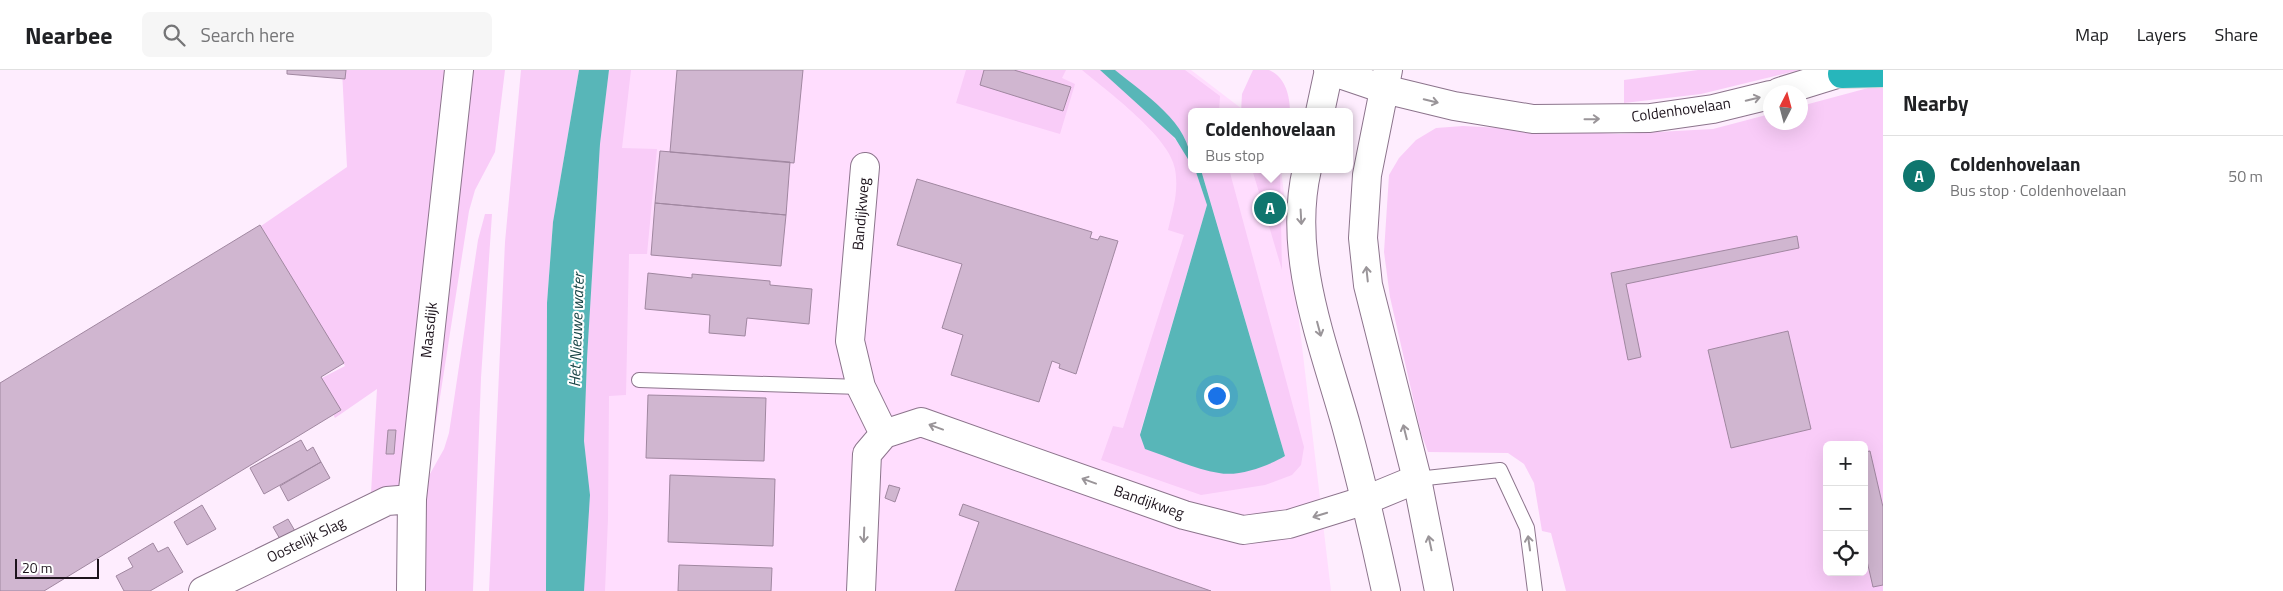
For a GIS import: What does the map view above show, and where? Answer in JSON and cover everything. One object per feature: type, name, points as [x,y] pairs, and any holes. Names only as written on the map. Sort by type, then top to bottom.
[{"type":"highway","points":[[1846,72],[1883,73]]},
{"type":"street","name":"Maasdijk","points":[[411,591],[412,499],[459,70]]},
{"type":"street","name":"Coldenhovelaan","points":[[1321,108],[1329,70],[1386,80],[1454,106],[1533,119],[1650,118],[1713,109],[1763,97]]},
{"type":"street","points":[[1802,85],[1846,72]]},
{"type":"street","points":[[1386,80],[1367,175],[1363,238],[1368,285],[1417,479],[1440,591]]},
{"type":"street","name":"Bandijkweg","points":[[865,168],[850,341],[861,387],[884,434],[921,422],[1184,515],[1243,530],[1289,524],[1366,500],[1417,479]]},
{"type":"street","points":[[1306,173],[1300,210],[1306,282],[1366,500],[1386,591]]},
{"type":"street","points":[[862,591],[866,454],[884,434]]},
{"type":"street","name":"Oostelijk Slag","points":[[203,591],[387,501],[412,499]]},
{"type":"lane","points":[[639,380],[861,387]]},
{"type":"lane","points":[[1417,479],[1500,470],[1527,528],[1535,591]]},
{"type":"shaded area","points":[[342,70],[447,70],[398,495],[371,493],[377,389],[335,418],[316,381],[345,366],[261,226],[347,167]]},
{"type":"shaded area","points":[[468,70],[505,70],[495,152],[475,190],[469,211],[433,442],[430,445]]},
{"type":"shaded area","points":[[521,70],[579,70],[553,222],[547,303],[546,591],[489,591],[505,242]]},
{"type":"shaded area","points":[[593,70],[1191,70],[1241,108],[1188,108],[1188,173],[1281,173],[1331,591],[559,591]]},
{"type":"shaded area","points":[[609,70],[631,70],[622,148],[657,149],[647,254],[629,254],[626,395],[609,396],[608,519],[605,591],[584,591],[590,495],[584,441],[587,359],[600,144]]},
{"type":"shaded area","points":[[966,70],[1066,70],[1062,78],[1075,84],[1060,134],[956,103]]},
{"type":"shaded area","points":[[1082,70],[1100,70],[1138,102],[1168,131],[1188,158],[1188,173],[1197,173],[1207,205],[1140,433],[1285,456],[1202,173],[1230,173],[1304,447],[1301,465],[1292,475],[1265,485],[1201,495],[1101,460],[1113,426],[1123,428],[1184,235],[1168,230],[1175,200],[1176,185],[1175,169],[1171,156],[1150,129]]},
{"type":"shaded area","points":[[1115,70],[1185,70],[1220,96],[1219,108],[1188,108],[1188,145],[1167,116]]},
{"type":"shaded area","points":[[1253,70],[1269,70],[1275,73],[1283,82],[1288,94],[1290,108],[1241,108],[1242,94]]},
{"type":"shaded area","points":[[1698,70],[1800,70],[1701,94],[1624,103],[1624,80]]},
{"type":"shaded area","points":[[1883,84],[1883,591],[1566,591],[1551,533],[1542,531],[1534,483],[1524,464],[1508,453],[1428,452],[1421,433],[1390,297],[1384,252],[1389,175],[1399,158],[1416,140],[1436,128],[1463,126],[1620,134],[1713,129],[1763,116],[1763,130],[1808,130],[1808,104]]},
{"type":"shaded area","points":[[1253,173],[1280,173],[1282,270]]},
{"type":"shaded area","points":[[485,214],[492,214],[481,378],[473,591],[421,591],[426,481],[444,449],[449,433],[478,240]]},
{"type":"water","name":"Het Nieuwe water","points":[[579,70],[609,70],[600,144],[587,359],[584,441],[590,495],[584,591],[546,591],[547,303],[553,222]]},
{"type":"water","points":[[1100,70],[1115,70],[1152,99],[1164,111],[1183,135],[1188,147],[1188,159],[1175,138]]},
{"type":"water","points":[[1196,173],[1202,173],[1285,456],[1262,467],[1227,474],[1200,469],[1145,449],[1140,435],[1207,205]]},
{"type":"building","points":[[287,70],[346,70],[345,79],[287,74]]},
{"type":"building","points":[[677,70],[803,70],[794,163],[670,152]]},
{"type":"building","points":[[984,70],[1014,70],[1071,87],[1063,111],[980,85]]},
{"type":"building","points":[[660,151],[790,162],[786,215],[655,203]]},
{"type":"building","points":[[917,179],[1092,232],[1090,238],[1098,240],[1100,236],[1118,241],[1076,374],[1059,368],[1060,364],[1052,361],[1039,402],[951,375],[963,335],[942,328],[962,264],[897,245]]},
{"type":"building","points":[[655,203],[786,215],[781,266],[651,255]]},
{"type":"building","points":[[260,225],[344,363],[321,377],[341,410],[44,591],[0,591],[0,383]]},
{"type":"building","points":[[1797,236],[1799,248],[1626,284],[1641,357],[1628,360],[1611,273]]},
{"type":"building","points":[[648,273],[692,278],[692,274],[770,281],[770,285],[812,289],[809,324],[747,318],[745,336],[709,333],[710,315],[645,309]]},
{"type":"building","points":[[1788,331],[1811,429],[1731,448],[1708,350]]},
{"type":"building","points":[[648,395],[766,398],[764,461],[646,458]]},
{"type":"building","points":[[388,430],[396,430],[394,454],[386,454]]},
{"type":"building","points":[[301,440],[307,451],[313,447],[321,462],[264,494],[250,468]]},
{"type":"building","points":[[1868,451],[1870,451],[1883,507],[1883,585],[1873,587],[1868,565]]},
{"type":"building","points":[[321,462],[330,478],[288,501],[280,486]]},
{"type":"building","points":[[670,475],[775,479],[773,546],[668,542]]},
{"type":"building","points":[[889,485],[900,488],[895,502],[885,498]]},
{"type":"building","points":[[963,504],[1211,591],[955,591],[979,522],[959,515]]},
{"type":"building","points":[[202,505],[216,529],[187,545],[174,522]]},
{"type":"building","points":[[288,519],[295,531],[280,539],[273,527]]},
{"type":"building","points":[[153,543],[158,552],[168,547],[183,572],[150,591],[124,591],[116,576],[133,567],[128,558]]},
{"type":"building","points":[[679,565],[772,568],[771,591],[678,591]]},
{"type":"place","name":"Coldenhovelaan","points":[[1270,208]]}]
